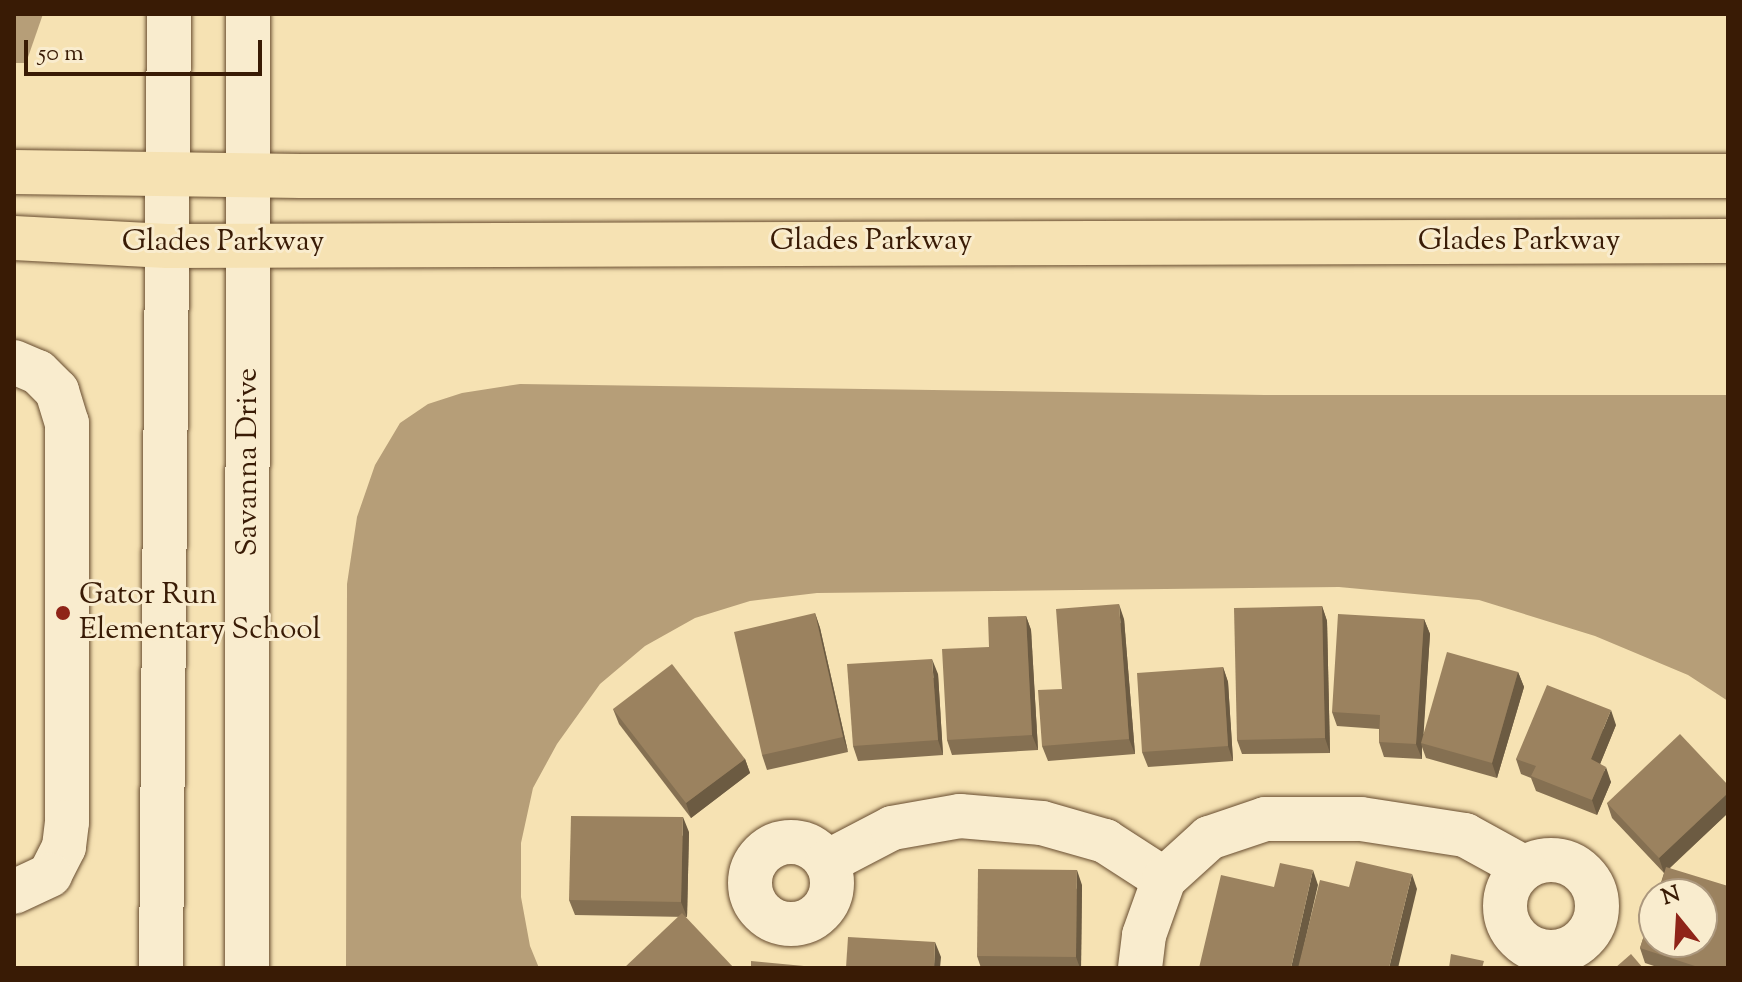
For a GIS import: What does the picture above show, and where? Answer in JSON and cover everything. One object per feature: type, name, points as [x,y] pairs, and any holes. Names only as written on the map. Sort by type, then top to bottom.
[{"type":"main road","points":[[14,172],[248,175],[1728,176]]},
{"type":"main road","name":"Glades Parkway","points":[[14,238],[167,246],[248,243],[1728,241]]},
{"type":"street","points":[[161,968],[169,14]]},
{"type":"street","name":"Savanna Drive","points":[[247,968],[248,14]]},
{"type":"street","points":[[14,362],[38,372],[57,391],[67,423],[67,822],[64,847],[50,875],[14,892]]},
{"type":"street","points":[[827,862],[892,828],[960,816],[1042,823],[1105,841],[1164,879]]},
{"type":"street","points":[[1140,968],[1144,935],[1164,879],[1209,838],[1265,819],[1361,819],[1465,835],[1525,868]]},
{"type":"shaded area","points":[[14,14],[43,14],[26,63],[14,63]]},
{"type":"shaded area","points":[[520,384],[1265,395],[1728,395],[1728,701],[1688,675],[1595,636],[1479,600],[1339,587],[817,593],[750,601],[695,618],[645,646],[600,684],[557,744],[533,788],[521,843],[521,897],[530,946],[539,968],[346,968],[347,584],[357,517],[375,465],[400,423],[428,404],[462,393]]},
{"type":"building","points":[[1119,604],[1129,739],[1042,746],[1038,690],[1062,689],[1056,609]]},
{"type":"building","points":[[1322,606],[1325,738],[1237,740],[1234,608]]},
{"type":"building","points":[[815,613],[843,737],[762,755],[734,632]]},
{"type":"building","points":[[1338,614],[1424,619],[1416,744],[1379,742],[1380,715],[1332,712]]},
{"type":"building","points":[[1026,616],[1032,735],[947,740],[942,649],[989,647],[988,617]]},
{"type":"building","points":[[1447,652],[1518,672],[1492,763],[1421,743]]},
{"type":"building","points":[[932,659],[938,740],[853,746],[847,664]]},
{"type":"building","points":[[672,664],[745,759],[686,803],[613,709]]},
{"type":"building","points":[[1223,667],[1228,746],[1142,752],[1137,673]]},
{"type":"building","points":[[1547,685],[1611,710],[1591,759],[1606,767],[1592,800],[1531,776],[1536,766],[1516,759]]},
{"type":"building","points":[[1680,734],[1728,785],[1728,793],[1659,858],[1607,803]]},
{"type":"building","points":[[571,816],[683,817],[681,902],[569,900]]},
{"type":"building","points":[[1356,861],[1412,874],[1389,968],[1298,968],[1320,880],[1349,887]]},
{"type":"building","points":[[1280,863],[1313,870],[1291,968],[1199,968],[1221,875],[1274,887]]},
{"type":"building","points":[[1666,867],[1702,878],[1663,878]]},
{"type":"building","points":[[978,869],[1077,870],[1076,957],[977,956]]},
{"type":"building","points":[[1718,883],[1728,886],[1728,968],[1701,968],[1670,958],[1718,958]]},
{"type":"building","points":[[682,913],[734,968],[624,968]]},
{"type":"building","points":[[848,937],[935,942],[934,968],[846,968]]},
{"type":"building","points":[[1451,954],[1484,961],[1482,968],[1449,968]]},
{"type":"building","points":[[1631,954],[1643,968],[1615,968]]},
{"type":"building","points":[[751,961],[825,968],[751,968]]},
{"type":"building","points":[[1068,967],[1068,968],[987,968]]},
{"type":"place","name":"Gator Run Elementary School","points":[[63,613]]}]
